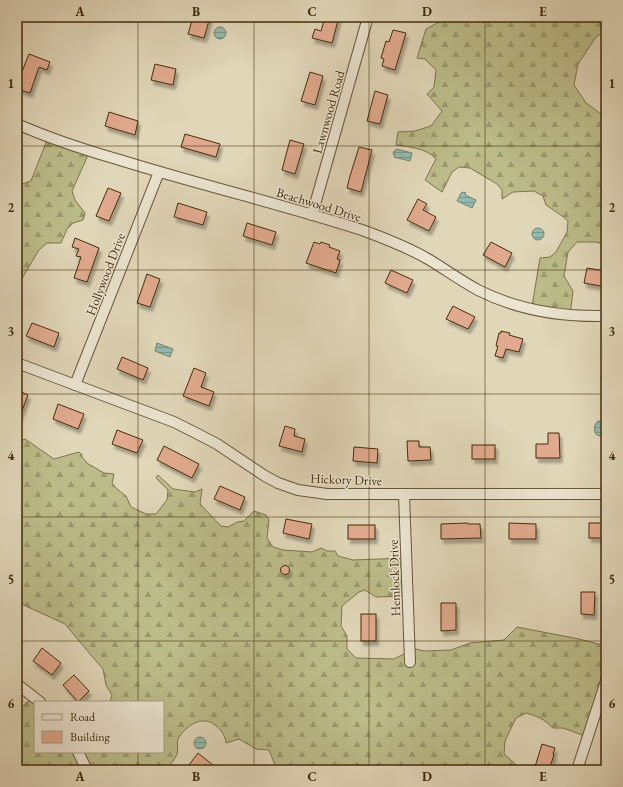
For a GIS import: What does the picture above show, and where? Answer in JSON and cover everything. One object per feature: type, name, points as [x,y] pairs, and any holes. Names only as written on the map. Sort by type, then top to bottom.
[{"type":"street","name":"Lawnwood Road","points":[[312,214],[368,17]]},
{"type":"street","name":"Beachwood Drive","points":[[17,124],[62,142],[159,172],[312,214],[388,239],[428,259],[478,290],[523,308],[572,316],[606,316]]},
{"type":"street","name":"Hollywood Drive","points":[[75,385],[159,172]]},
{"type":"street","name":"Hickory Drive","points":[[17,363],[174,422],[217,444],[266,476],[298,490],[327,494],[606,494]]},
{"type":"street","name":"Hemlock Drive","points":[[404,494],[410,662]]},
{"type":"street","points":[[577,770],[606,681]]},
{"type":"street","points":[[17,684],[39,701]]},
{"type":"street","points":[[78,753],[87,770]]},
{"type":"green space","points":[[445,17],[606,17],[606,31],[596,37],[578,64],[574,85],[586,103],[600,113],[606,113],[606,245],[596,242],[577,242],[568,252],[564,276],[573,291],[570,316],[531,312],[540,258],[550,257],[556,252],[567,232],[568,221],[546,205],[543,196],[534,191],[513,192],[502,199],[502,190],[497,184],[470,168],[459,167],[452,172],[442,192],[425,180],[436,159],[428,152],[423,150],[396,145],[398,132],[415,131],[431,126],[442,111],[427,94],[434,87],[436,70],[425,59],[417,58],[426,29],[443,20]]},
{"type":"green space","points":[[47,140],[88,155],[72,191],[75,200],[85,213],[83,220],[73,223],[67,229],[61,243],[47,243],[39,250],[21,280],[17,295],[17,182],[22,184],[31,181]]},
{"type":"green space","points":[[25,439],[54,459],[79,452],[87,463],[104,473],[114,474],[112,483],[126,496],[131,507],[146,514],[156,514],[167,500],[168,490],[156,478],[158,475],[173,489],[195,492],[202,489],[200,504],[221,526],[228,527],[237,522],[244,521],[254,511],[266,515],[269,520],[267,538],[273,547],[283,550],[312,552],[321,548],[327,551],[335,551],[338,556],[353,560],[406,558],[404,596],[376,597],[365,590],[359,592],[342,606],[341,626],[347,636],[347,649],[356,658],[394,659],[408,652],[412,648],[424,651],[451,650],[470,643],[504,640],[517,627],[579,639],[606,646],[606,674],[585,736],[563,728],[553,728],[540,718],[526,713],[516,718],[505,741],[504,754],[520,768],[520,770],[277,770],[269,750],[256,749],[239,739],[226,743],[222,732],[217,727],[207,721],[202,721],[188,727],[178,739],[177,754],[166,770],[17,770],[17,712],[28,701],[31,701],[34,704],[34,753],[164,753],[164,701],[110,701],[112,695],[106,685],[103,669],[65,624],[17,602],[18,442]]},
{"type":"water","points":[[218,27],[222,27],[226,33],[222,39],[218,39],[214,35],[214,31]]},
{"type":"water","points":[[396,149],[412,153],[410,161],[394,157],[395,155],[393,154]]},
{"type":"water","points":[[463,192],[466,193],[465,195],[476,200],[472,208],[457,201]]},
{"type":"water","points":[[536,228],[540,228],[544,234],[540,240],[536,240],[532,236],[532,232]]},
{"type":"water","points":[[157,343],[173,349],[170,357],[155,351]]},
{"type":"water","points":[[598,421],[601,421],[603,426],[603,431],[600,436],[596,434],[594,428]]},
{"type":"water","points":[[198,737],[202,737],[206,743],[202,749],[198,749],[194,745],[194,741]]},
{"type":"building","points":[[193,17],[210,17],[204,38],[188,34]]},
{"type":"building","points":[[325,17],[339,17],[332,43],[312,38],[315,29],[321,31]]},
{"type":"building","points":[[393,30],[406,33],[395,70],[382,66],[384,59],[381,58],[386,41],[389,42]]},
{"type":"building","points":[[29,54],[50,62],[47,70],[39,67],[30,93],[17,89],[17,84]]},
{"type":"building","points":[[155,64],[176,69],[173,85],[151,80]]},
{"type":"building","points":[[310,72],[323,76],[315,105],[301,101]]},
{"type":"building","points":[[375,91],[388,95],[380,124],[367,121]]},
{"type":"building","points":[[109,112],[138,121],[135,135],[105,126]]},
{"type":"building","points":[[185,134],[220,144],[216,157],[181,147]]},
{"type":"building","points":[[290,140],[304,144],[295,174],[282,170]]},
{"type":"building","points":[[359,147],[372,150],[361,192],[347,188]]},
{"type":"building","points":[[108,188],[121,193],[109,221],[96,216]]},
{"type":"building","points":[[418,199],[427,204],[423,210],[436,217],[429,231],[407,220]]},
{"type":"building","points":[[178,203],[207,212],[203,225],[174,217]]},
{"type":"building","points":[[247,223],[276,232],[272,245],[243,236]]},
{"type":"building","points":[[75,238],[99,248],[87,282],[74,278],[81,257],[76,256],[79,249],[72,247]]},
{"type":"building","points":[[314,242],[320,244],[321,242],[330,245],[329,247],[340,251],[337,259],[340,260],[336,273],[306,263]]},
{"type":"building","points":[[491,242],[512,253],[505,267],[483,255]]},
{"type":"building","points":[[587,268],[606,271],[606,287],[584,283]]},
{"type":"building","points":[[391,270],[413,280],[407,293],[385,283]]},
{"type":"building","points":[[147,274],[160,279],[150,307],[137,303]]},
{"type":"building","points":[[453,306],[475,317],[468,329],[446,319]]},
{"type":"building","points":[[32,323],[59,333],[54,347],[26,336]]},
{"type":"building","points":[[501,331],[523,339],[519,352],[506,349],[503,358],[495,356],[498,346],[496,346],[499,333],[501,333]]},
{"type":"building","points":[[122,357],[148,368],[143,380],[117,369]]},
{"type":"building","points":[[194,368],[206,373],[201,387],[214,392],[209,406],[183,396]]},
{"type":"building","points":[[17,390],[28,395],[18,421],[17,421]]},
{"type":"building","points":[[58,404],[84,414],[78,429],[53,419]]},
{"type":"building","points":[[285,426],[295,429],[294,436],[305,439],[302,452],[279,446]]},
{"type":"building","points":[[117,430],[143,440],[137,453],[112,444]]},
{"type":"building","points":[[548,433],[559,433],[560,458],[536,458],[536,444],[548,444]]},
{"type":"building","points":[[407,441],[419,441],[419,447],[430,447],[431,460],[408,461]]},
{"type":"building","points":[[472,445],[495,445],[495,459],[472,459]]},
{"type":"building","points":[[164,446],[199,464],[192,478],[157,460]]},
{"type":"building","points":[[354,447],[378,449],[377,463],[353,461]]},
{"type":"building","points":[[220,486],[245,497],[240,510],[214,499]]},
{"type":"building","points":[[286,519],[312,524],[309,539],[283,533]]},
{"type":"building","points":[[509,523],[536,524],[536,539],[509,539]]},
{"type":"building","points":[[589,523],[606,523],[606,538],[589,538]]},
{"type":"building","points":[[441,524],[480,524],[481,538],[441,539]]},
{"type":"building","points":[[348,525],[375,525],[375,539],[348,539]]},
{"type":"building","points":[[285,565],[290,570],[285,575],[280,570]]},
{"type":"building","points":[[581,592],[595,592],[594,615],[581,614]]},
{"type":"building","points":[[441,603],[456,603],[456,630],[441,631]]},
{"type":"building","points":[[361,614],[376,614],[376,641],[361,641]]},
{"type":"building","points":[[42,648],[61,663],[52,675],[33,661]]},
{"type":"building","points":[[74,675],[89,691],[79,701],[77,701],[63,685]]},
{"type":"building","points":[[542,744],[555,748],[554,755],[549,770],[534,770]]},
{"type":"building","points":[[198,753],[219,770],[195,770],[189,765]]}]
